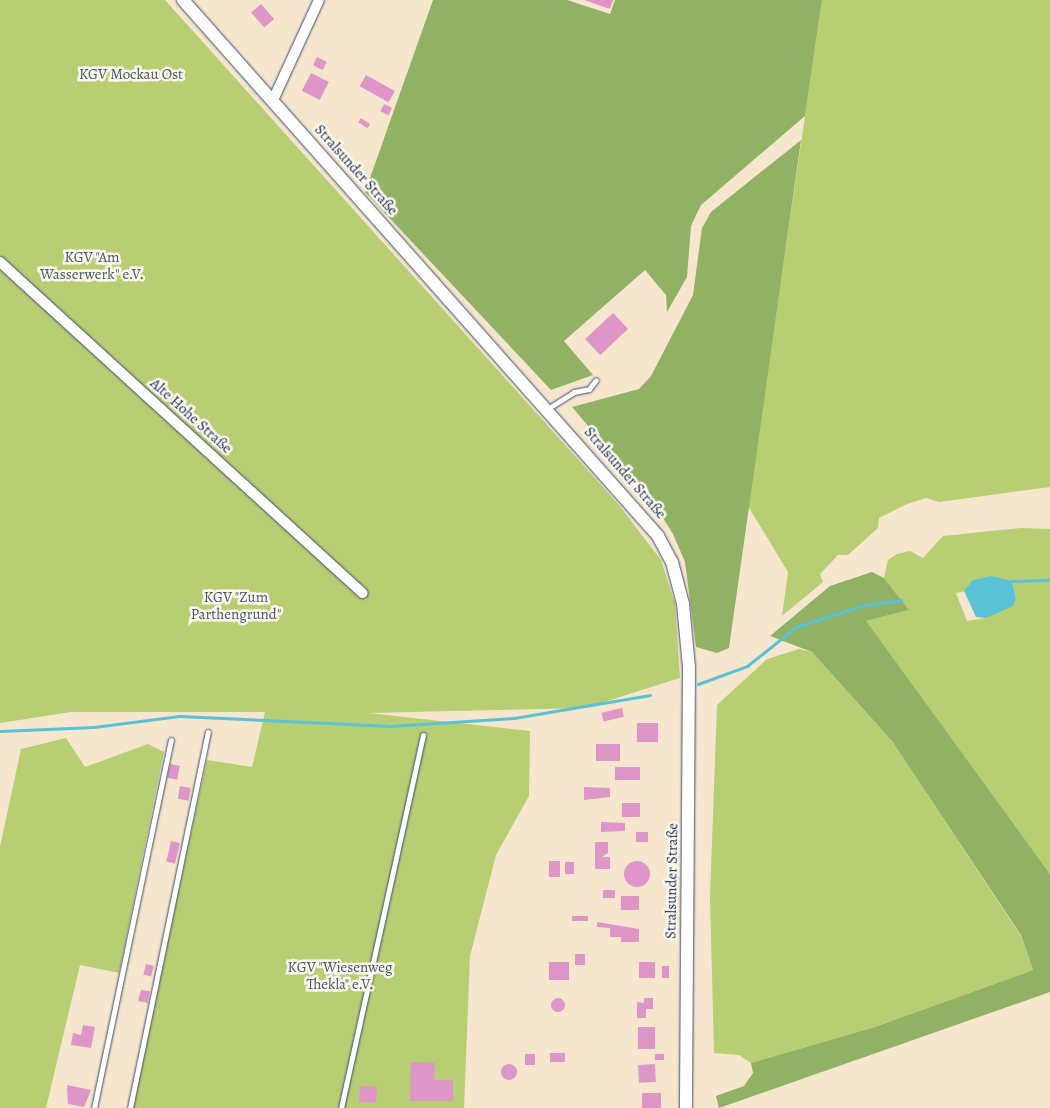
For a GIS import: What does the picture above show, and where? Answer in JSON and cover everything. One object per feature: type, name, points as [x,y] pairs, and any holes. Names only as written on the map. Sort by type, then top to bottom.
[{"type":"street","name":"Stralsunder Straße","points":[[183,0],[658,536],[681,590],[689,676],[686,1108]]},
{"type":"street","points":[[272,100],[319,0]]},
{"type":"street","name":"Alte Hohe Straße","points":[[0,262],[362,593]]},
{"type":"lane","points":[[546,409],[574,392],[589,389],[596,380]]},
{"type":"lane","points":[[130,1108],[208,732]]},
{"type":"lane","points":[[341,1108],[423,735]]},
{"type":"lane","points":[[94,1108],[171,740]]},
{"type":"green space","points":[[0,0],[165,0],[619,505],[661,560],[675,604],[680,678],[585,708],[368,713],[530,731],[529,796],[496,855],[470,956],[464,1108],[131,1108],[207,760],[252,767],[265,712],[71,712],[0,723]]},
{"type":"green space","points":[[433,0],[567,0],[610,14],[615,0],[822,0],[805,116],[701,205],[691,226],[687,277],[667,312],[666,295],[645,270],[564,341],[593,375],[551,390],[365,192]]},
{"type":"green space","points":[[822,0],[1050,0],[1050,487],[939,502],[926,498],[907,504],[879,518],[878,528],[848,555],[838,555],[820,574],[823,582],[782,616],[788,572],[748,506]]},
{"type":"green space","points":[[801,140],[729,648],[717,653],[696,647],[685,562],[673,534],[654,504],[572,407],[639,389],[651,376],[693,295],[702,228],[711,212]]},
{"type":"green space","points":[[1021,528],[1050,529],[1050,874],[865,621],[909,610],[884,578],[888,560],[897,554],[910,551],[923,558],[943,536]],"holes":[[[1012,581],[1016,599],[986,618],[967,621],[956,593]]]},
{"type":"green space","points":[[872,572],[884,578],[909,610],[866,621],[1050,874],[1050,992],[719,1108],[716,1096],[744,1086],[753,1073],[751,1063],[875,1027],[1033,970],[1021,935],[892,741],[812,652],[770,636],[830,586]]},
{"type":"green space","points":[[799,649],[812,652],[892,741],[1021,936],[1033,970],[875,1027],[751,1063],[739,1055],[714,1053],[710,897],[717,705],[767,659]]},
{"type":"green space","points":[[66,738],[85,767],[148,744],[164,752],[119,973],[80,965],[46,1108],[0,1108],[0,847],[21,749]]},
{"type":"water","points":[[992,576],[1012,581],[1016,599],[1013,606],[986,618],[976,617],[964,591],[973,580]]},
{"type":"building","points":[[584,0],[613,0],[610,9]]},
{"type":"building","points":[[261,4],[274,19],[264,28],[251,13]]},
{"type":"building","points":[[317,57],[327,62],[323,70],[313,65]]},
{"type":"building","points":[[311,73],[329,82],[320,100],[302,91]]},
{"type":"building","points":[[366,75],[395,91],[389,102],[360,86]]},
{"type":"building","points":[[384,104],[392,108],[388,115],[380,111]]},
{"type":"building","points":[[361,118],[370,124],[367,128],[358,122]]},
{"type":"building","points":[[613,313],[628,329],[600,355],[585,339]]},
{"type":"building","points":[[622,708],[624,717],[604,721],[602,713]]},
{"type":"building","points":[[637,723],[658,723],[658,742],[637,742]]},
{"type":"building","points":[[596,744],[620,744],[620,761],[596,761]]},
{"type":"building","points":[[170,764],[180,766],[177,780],[167,778]]},
{"type":"building","points":[[615,767],[640,767],[640,780],[615,780]]},
{"type":"building","points":[[180,786],[191,788],[189,801],[178,799]]},
{"type":"building","points":[[584,787],[610,788],[610,797],[584,800]]},
{"type":"building","points":[[622,803],[640,803],[640,817],[622,817]]},
{"type":"building","points":[[601,822],[625,823],[625,831],[601,832]]},
{"type":"building","points":[[636,832],[648,832],[648,842],[636,842]]},
{"type":"building","points":[[171,841],[180,843],[175,863],[166,861]]},
{"type":"building","points":[[595,842],[608,842],[608,853],[602,857],[610,857],[610,869],[595,869]]},
{"type":"building","points":[[549,861],[560,861],[560,877],[549,877]]},
{"type":"building","points":[[637,861],[646,865],[650,874],[646,883],[637,887],[628,883],[624,874],[628,865]]},
{"type":"building","points":[[565,862],[574,862],[574,874],[565,874]]},
{"type":"building","points":[[603,890],[615,890],[615,898],[603,898]]},
{"type":"building","points":[[621,896],[639,896],[639,910],[621,910]]},
{"type":"building","points":[[572,916],[588,916],[588,921],[572,921]]},
{"type":"building","points":[[597,922],[639,929],[639,942],[621,942],[621,937],[610,937],[610,928],[597,927]]},
{"type":"building","points":[[575,954],[585,954],[585,965],[575,965]]},
{"type":"building","points":[[549,962],[569,962],[569,980],[549,980]]},
{"type":"building","points":[[639,962],[655,962],[655,978],[639,978]]},
{"type":"building","points":[[146,964],[154,966],[151,977],[143,975]]},
{"type":"building","points":[[662,966],[669,966],[669,978],[662,978]]},
{"type":"building","points":[[141,990],[150,991],[148,1003],[138,1001]]},
{"type":"building","points":[[558,998],[563,1000],[565,1005],[563,1010],[558,1012],[553,1010],[551,1005],[553,1000]]},
{"type":"building","points":[[644,998],[653,998],[653,1009],[646,1009],[646,1018],[637,1018],[637,1002],[644,1003]]},
{"type":"building","points":[[83,1025],[95,1027],[91,1048],[71,1045],[73,1033],[81,1035]]},
{"type":"building","points":[[638,1027],[655,1027],[655,1049],[638,1049]]},
{"type":"building","points":[[550,1053],[565,1053],[565,1062],[550,1062]]},
{"type":"building","points":[[525,1054],[535,1054],[535,1065],[525,1065]]},
{"type":"building","points":[[655,1054],[664,1054],[664,1060],[655,1060]]},
{"type":"building","points":[[411,1062],[435,1063],[434,1080],[453,1080],[453,1101],[410,1101]]},
{"type":"building","points":[[509,1064],[517,1072],[509,1080],[501,1072]]},
{"type":"building","points":[[655,1064],[656,1082],[639,1083],[638,1065]]},
{"type":"building","points":[[67,1085],[91,1090],[84,1107],[68,1104]]},
{"type":"building","points":[[360,1086],[377,1087],[376,1103],[359,1102]]},
{"type":"building","points":[[642,1093],[661,1093],[661,1108],[642,1108]]},
{"type":"waterway","points":[[1012,581],[1050,580]]},
{"type":"waterway","points":[[698,684],[747,666],[796,627],[861,606],[902,600]]},
{"type":"waterway","points":[[0,731],[94,727],[179,716],[391,726],[514,718],[650,695]]},
{"type":"park label","name":"KGV Mockau Ost","points":[[131,75]]},
{"type":"park label","name":"KGV \"Am Wasserwerk\" e.V.","points":[[92,266]]},
{"type":"park label","name":"KGV \"Zum Parthengrund\"","points":[[236,606]]},
{"type":"park label","name":"KGV \"Wiesenweg Thekla\" e.V.","points":[[340,976]]}]
